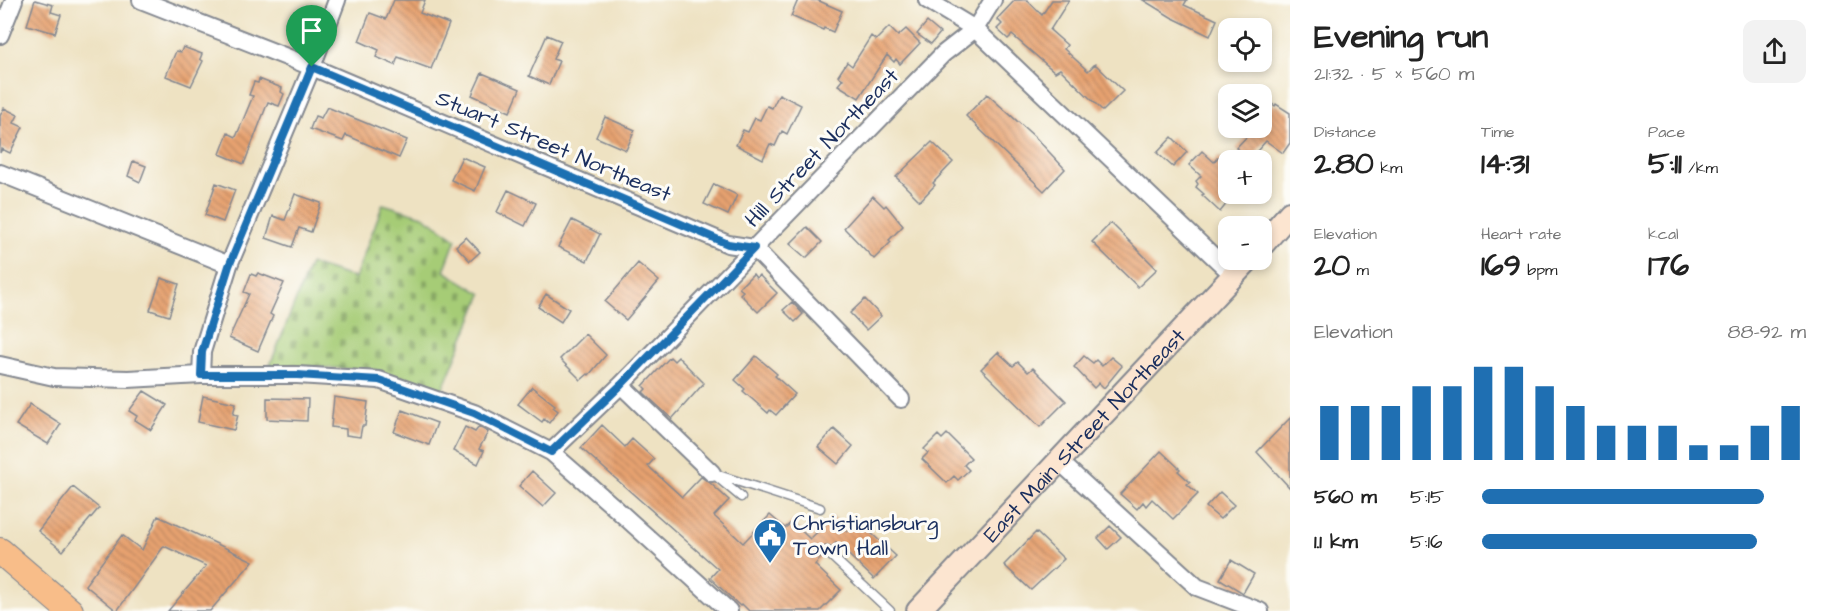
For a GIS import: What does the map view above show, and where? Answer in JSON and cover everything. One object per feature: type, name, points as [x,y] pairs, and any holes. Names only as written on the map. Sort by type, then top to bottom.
[{"type":"main road","points":[[0,551],[70,611]]},
{"type":"street","points":[[0,35],[14,0]]},
{"type":"street","name":"Stuart Street Northeast","points":[[141,0],[312,67],[728,244],[754,248]]},
{"type":"street","points":[[201,375],[202,352],[229,266],[312,67],[337,0]]},
{"type":"street","points":[[927,0],[975,29],[1218,247]]},
{"type":"street","name":"Hill Street Northeast","points":[[551,452],[621,385],[943,54],[975,29],[993,0]]},
{"type":"street","points":[[0,173],[229,266]]},
{"type":"street","points":[[1272,234],[1290,213]]},
{"type":"street","points":[[754,248],[901,399]]},
{"type":"street","name":"East Main Street Northeast","points":[[918,611],[1239,270]]},
{"type":"street","points":[[0,365],[54,377],[128,379],[201,375],[297,375],[379,380],[474,413],[551,452],[729,611]]},
{"type":"street","points":[[621,385],[712,473]]},
{"type":"street","points":[[1059,461],[1197,587],[1260,611]]},
{"type":"lane","points":[[712,473],[741,497]]},
{"type":"lane","points":[[712,473],[820,508]]},
{"type":"lane","points":[[826,552],[890,611]]},
{"type":"green space","points":[[383,204],[423,216],[456,239],[444,271],[482,294],[441,393],[375,370],[269,368],[310,264],[355,278]]},
{"type":"building","points":[[35,0],[53,5],[51,12],[61,15],[55,33],[27,25]]},
{"type":"building","points":[[394,0],[425,0],[420,13],[449,24],[431,69],[398,57],[395,65],[376,57],[379,50],[359,41],[370,13],[386,19]]},
{"type":"building","points":[[798,0],[817,0],[842,11],[833,32],[791,16]]},
{"type":"building","points":[[1015,0],[1027,0],[1042,15],[1052,0],[1069,0],[1050,30],[1067,45],[1064,49],[1088,71],[1095,64],[1123,91],[1103,111],[1060,69],[1055,72],[1012,35],[1008,39],[997,29],[1002,24],[997,19]]},
{"type":"building","points":[[1143,0],[1187,0],[1184,5],[1217,20],[1210,36]]},
{"type":"building","points":[[927,22],[940,33],[931,44],[917,34]]},
{"type":"building","points":[[889,27],[898,36],[906,29],[920,43],[900,64],[896,59],[894,62],[887,55],[859,98],[838,85],[843,79],[838,76],[847,62],[852,66],[871,36],[876,40]]},
{"type":"building","points":[[547,35],[561,41],[553,59],[559,61],[549,85],[529,76]]},
{"type":"building","points":[[183,47],[202,54],[200,59],[203,61],[191,86],[166,76],[176,51],[181,52]]},
{"type":"building","points":[[482,73],[520,89],[510,112],[472,95]]},
{"type":"building","points":[[259,79],[282,88],[281,92],[284,94],[279,106],[268,102],[244,164],[220,154],[228,133],[236,137],[253,96],[249,95],[254,82],[258,83]]},
{"type":"building","points":[[779,94],[801,105],[787,134],[782,131],[775,146],[770,144],[763,159],[736,145],[743,130],[748,132],[755,118],[760,120],[767,106],[772,108]]},
{"type":"building","points":[[987,94],[1036,138],[1065,169],[1044,191],[966,116]]},
{"type":"building","points":[[1272,104],[1290,113],[1290,143],[1283,153],[1266,141],[1258,150],[1236,148],[1245,138],[1272,138]]},
{"type":"building","points":[[327,107],[407,140],[399,158],[346,135],[343,141],[310,129],[315,116],[321,118]]},
{"type":"building","points":[[4,108],[18,115],[14,123],[23,127],[10,153],[2,149],[0,153],[0,116]]},
{"type":"building","points":[[605,117],[635,130],[626,150],[596,137]]},
{"type":"building","points":[[1172,137],[1187,152],[1173,167],[1157,153]]},
{"type":"building","points":[[932,142],[953,162],[920,201],[896,177]]},
{"type":"building","points":[[1202,151],[1214,162],[1218,157],[1218,204],[1226,204],[1220,212],[1196,187],[1198,184],[1196,181],[1201,176],[1189,165]]},
{"type":"building","points":[[462,157],[485,167],[475,191],[451,180]]},
{"type":"building","points":[[133,161],[146,166],[140,182],[128,176]]},
{"type":"building","points":[[216,183],[235,190],[223,222],[205,215]]},
{"type":"building","points":[[714,184],[737,195],[728,215],[704,204]]},
{"type":"building","points":[[508,190],[536,203],[525,226],[497,212]]},
{"type":"building","points":[[295,194],[321,203],[311,232],[299,228],[292,247],[266,238],[273,216],[285,220]]},
{"type":"building","points":[[873,196],[884,207],[886,205],[903,226],[874,259],[844,228]]},
{"type":"building","points":[[572,220],[600,234],[587,261],[558,247]]},
{"type":"building","points":[[1111,223],[1157,269],[1138,287],[1092,242]]},
{"type":"building","points":[[807,227],[822,242],[806,258],[790,244]]},
{"type":"building","points":[[466,237],[480,252],[470,261],[456,246]]},
{"type":"building","points":[[638,263],[659,281],[626,320],[605,302]]},
{"type":"building","points":[[258,273],[284,283],[270,314],[273,316],[258,351],[229,338],[249,294],[244,292],[251,274],[256,276]]},
{"type":"building","points":[[753,274],[756,278],[759,275],[777,293],[758,312],[740,294],[743,291],[739,288]]},
{"type":"building","points":[[161,278],[179,284],[169,316],[150,310]]},
{"type":"building","points":[[546,294],[569,309],[561,322],[538,307]]},
{"type":"building","points":[[865,299],[881,316],[866,330],[850,313]]},
{"type":"building","points":[[792,302],[803,314],[795,322],[783,310]]},
{"type":"building","points":[[585,334],[606,355],[589,375],[581,380],[560,359]]},
{"type":"building","points":[[998,352],[1013,366],[1018,362],[1028,372],[1033,368],[1066,401],[1040,427],[981,369]]},
{"type":"building","points":[[756,356],[795,394],[776,415],[770,410],[768,413],[743,391],[745,389],[735,380]]},
{"type":"building","points":[[1084,356],[1093,363],[1096,360],[1102,366],[1111,357],[1122,366],[1104,388],[1099,383],[1094,388],[1074,367]]},
{"type":"building","points":[[670,357],[674,361],[678,357],[704,383],[672,419],[643,392],[646,389],[643,386]]},
{"type":"building","points":[[532,387],[555,405],[553,407],[558,411],[549,423],[544,419],[542,422],[518,404]]},
{"type":"building","points":[[144,391],[167,405],[151,430],[135,420],[137,416],[129,411]]},
{"type":"building","points":[[203,396],[236,403],[233,414],[238,415],[234,430],[198,422]]},
{"type":"building","points":[[334,397],[368,402],[365,426],[362,426],[360,437],[346,435],[346,429],[331,427]]},
{"type":"building","points":[[267,398],[308,399],[307,421],[267,419]]},
{"type":"building","points":[[30,404],[61,424],[48,444],[16,425]]},
{"type":"building","points":[[402,410],[437,423],[429,445],[394,432]]},
{"type":"building","points":[[1290,418],[1290,488],[1257,452]]},
{"type":"building","points":[[602,425],[625,447],[632,439],[654,459],[648,466],[682,497],[701,477],[710,483],[729,500],[714,516],[743,543],[770,515],[785,528],[792,522],[810,539],[833,517],[847,532],[858,521],[896,556],[874,579],[836,543],[831,547],[825,546],[821,551],[822,556],[815,565],[841,590],[820,611],[749,611],[742,604],[740,606],[710,578],[718,569],[581,448]]},
{"type":"building","points":[[465,427],[475,432],[479,427],[488,432],[479,449],[484,451],[478,464],[453,451]]},
{"type":"building","points":[[834,429],[853,446],[838,464],[818,447]]},
{"type":"building","points":[[947,434],[971,458],[964,465],[969,470],[958,480],[954,476],[947,483],[922,459],[928,453],[924,449],[938,435],[942,439]]},
{"type":"building","points":[[1161,451],[1180,469],[1178,471],[1190,482],[1187,484],[1198,494],[1173,519],[1152,499],[1146,506],[1143,502],[1137,509],[1120,494]]},
{"type":"building","points":[[532,471],[556,493],[543,507],[519,486]]},
{"type":"building","points":[[73,487],[99,508],[63,551],[38,531]]},
{"type":"building","points":[[1220,492],[1234,505],[1220,519],[1206,507]]},
{"type":"building","points":[[158,516],[253,561],[210,611],[168,611],[206,566],[164,546],[117,611],[85,585],[122,535],[142,550]]},
{"type":"building","points":[[1110,526],[1121,537],[1108,549],[1098,538]]},
{"type":"building","points":[[1036,532],[1064,559],[1031,590],[1004,565]]},
{"type":"building","points":[[1231,560],[1254,574],[1243,593],[1220,579]]},
{"type":"place","name":"Christiansburg Town Hall","points":[[770,564]]},
{"type":"route","points":[[312,67],[728,244],[754,248],[621,385],[551,452],[474,413],[379,380],[297,375],[201,375],[202,352],[229,266],[312,67]]}]
